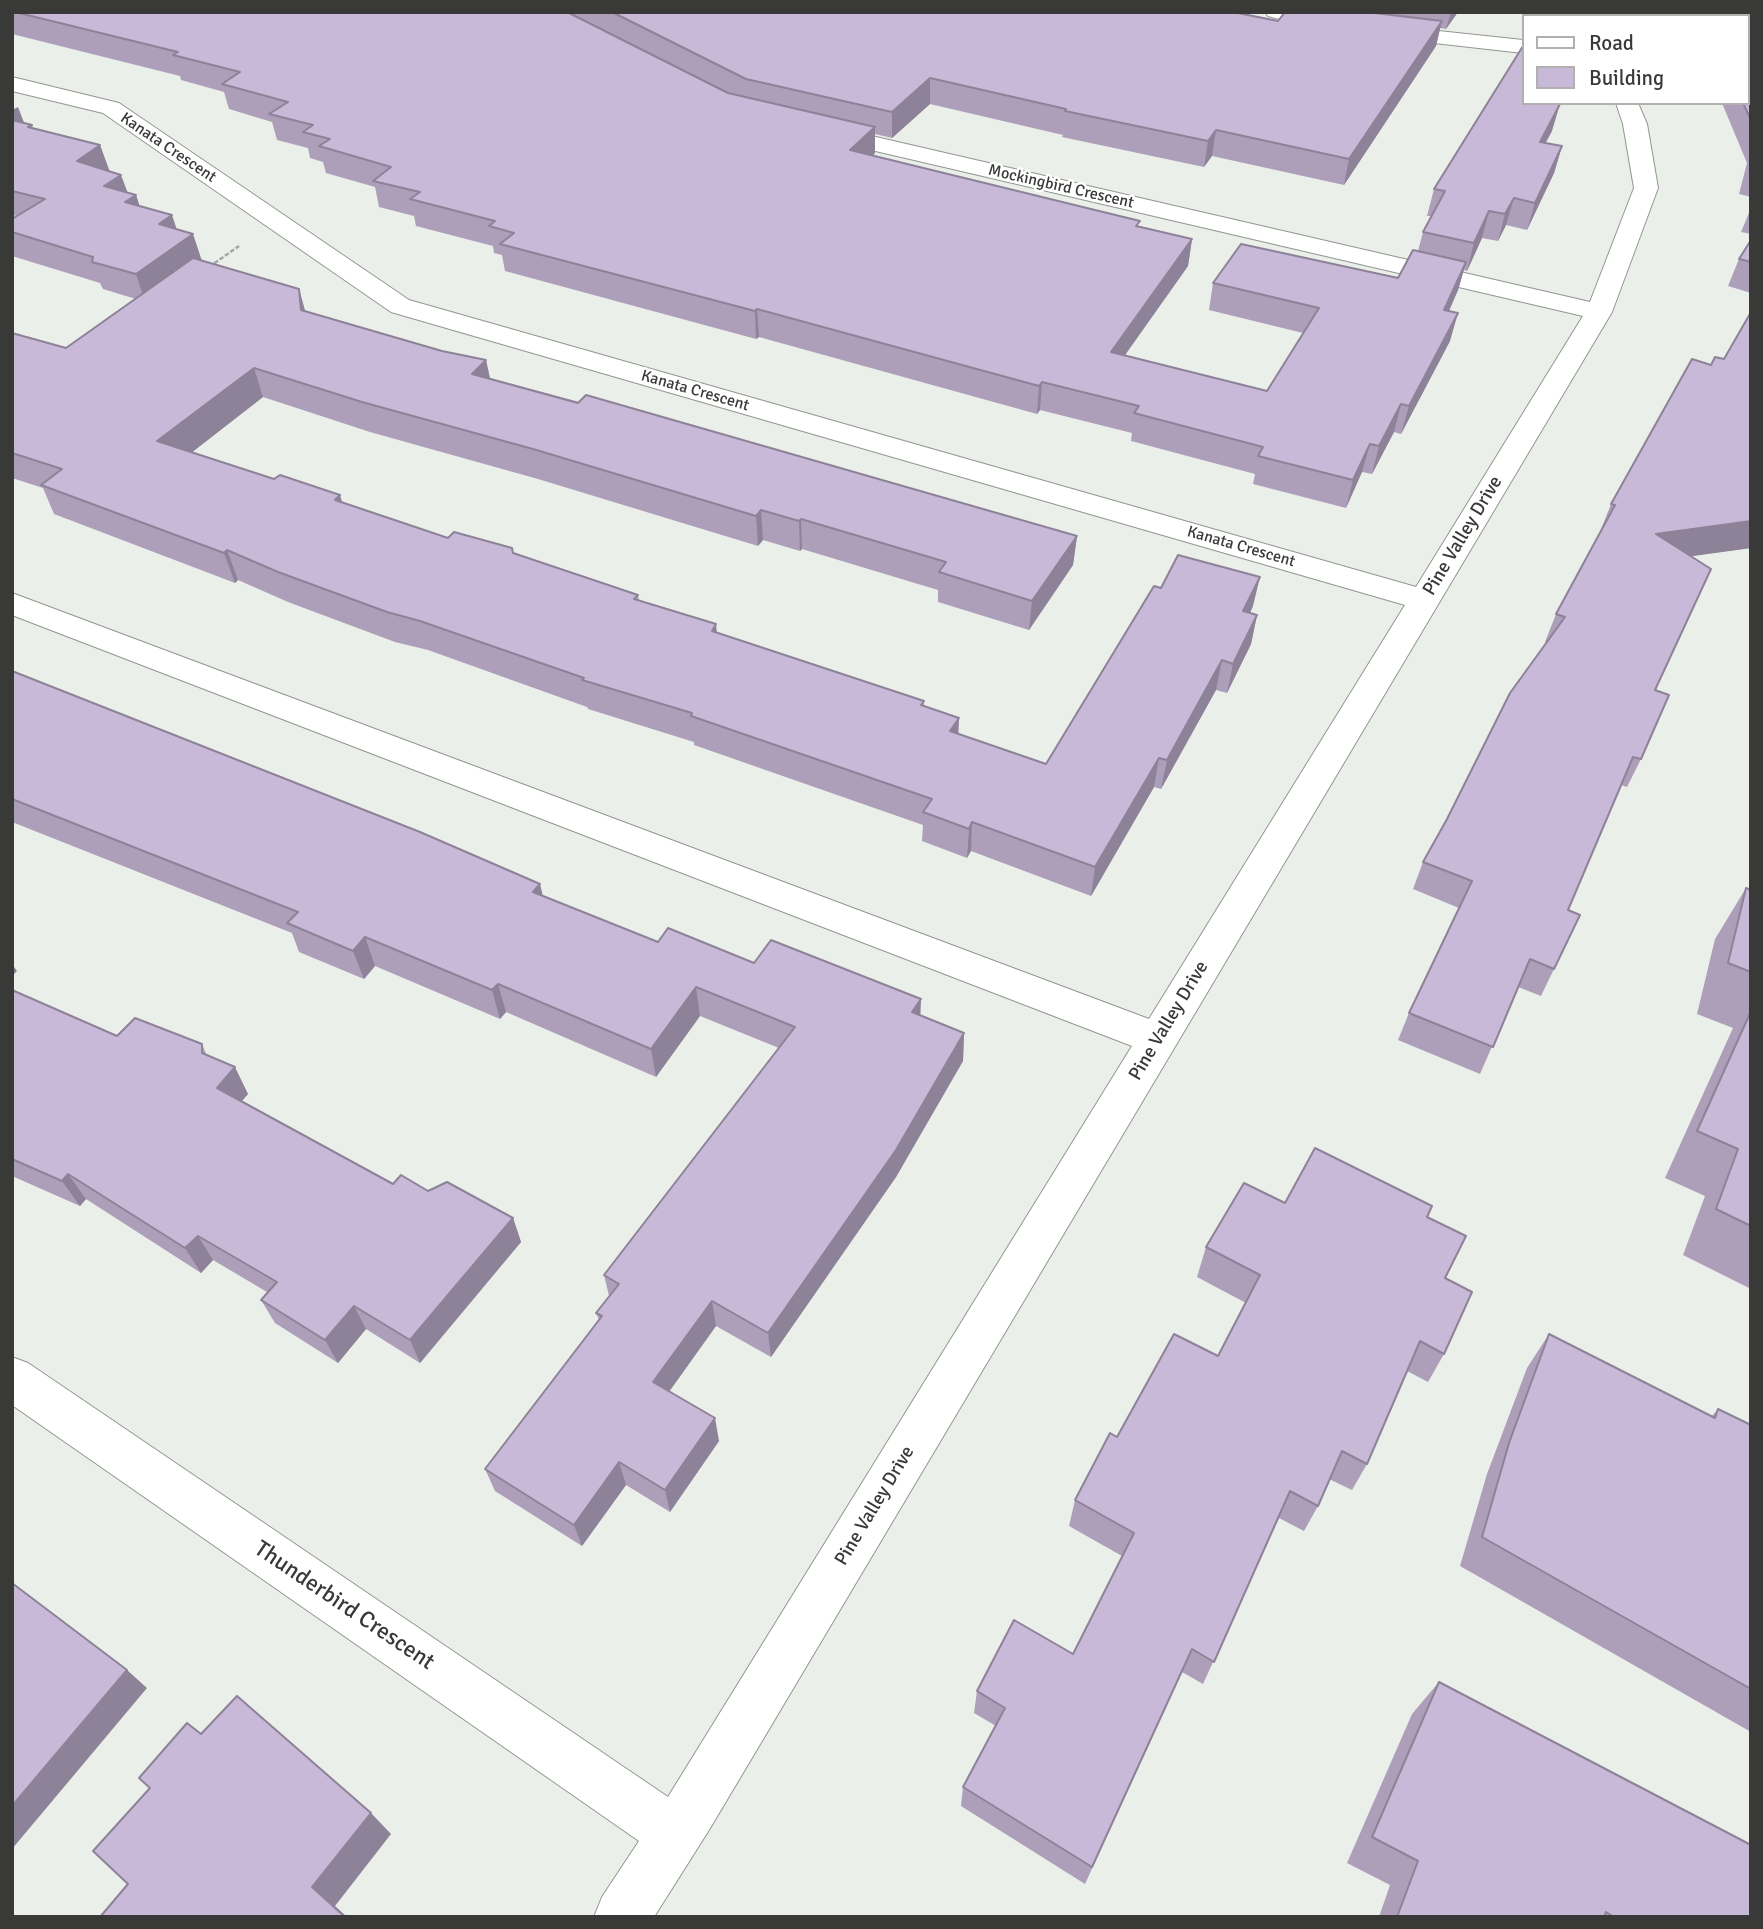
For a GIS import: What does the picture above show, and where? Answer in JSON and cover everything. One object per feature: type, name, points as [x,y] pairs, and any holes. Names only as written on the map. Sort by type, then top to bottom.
[{"type":"street","points":[[1275,12],[1354,28],[1522,47]]},
{"type":"street","name":"Kanata Crescent","points":[[12,84],[111,108],[400,306],[1425,600]]},
{"type":"street","name":"Pine Valley Drive","points":[[622,1917],[675,1834],[1599,312],[1646,188],[1635,124],[1628,105]]},
{"type":"street","name":"Mockingbird Crescent","points":[[807,128],[1599,312]]},
{"type":"street","points":[[12,603],[1158,1039]]},
{"type":"street","name":"Thunderbird Crescent","points":[[12,1378],[675,1834]]},
{"type":"path","points":[[206,268],[275,221]]},
{"type":"building","points":[[15,12],[567,12],[728,93],[875,127],[850,150],[1140,221],[1136,226],[1192,239],[1111,352],[1267,391],[1319,308],[1213,283],[1241,244],[1398,278],[1413,250],[1466,262],[1444,310],[1458,313],[1409,406],[1401,404],[1379,446],[1370,444],[1353,480],[1258,456],[1263,447],[1134,413],[1139,406],[1042,382],[1039,386],[757,309],[755,311],[500,244],[514,233],[489,226],[495,221],[410,199],[420,192],[373,181],[391,167],[319,146],[330,139],[303,132],[313,125],[269,114],[288,102],[222,84],[240,72],[173,55],[178,52]]},
{"type":"building","points":[[612,12],[1233,12],[1278,21],[1285,12],[1366,12],[1442,21],[1349,159],[1216,130],[1208,141],[1065,111],[1066,109],[930,78],[892,112],[746,79]]},
{"type":"building","points":[[1568,12],[1571,14],[1543,14]]},
{"type":"building","points":[[1703,12],[1751,12],[1751,120],[1744,105],[1749,105],[1749,14]]},
{"type":"building","points":[[1522,48],[1522,105],[1559,105],[1540,142],[1562,146],[1535,203],[1514,198],[1505,214],[1489,211],[1474,243],[1423,232],[1445,191],[1434,189]]},
{"type":"building","points":[[12,120],[32,125],[28,127],[100,145],[77,161],[121,175],[104,186],[136,195],[125,202],[172,215],[159,224],[193,234],[136,274],[92,262],[93,257],[12,232],[12,219],[45,199],[12,191]]},
{"type":"building","points":[[1751,240],[1751,262],[1739,259]]},
{"type":"building","points":[[193,258],[299,289],[301,310],[442,351],[486,360],[472,374],[578,403],[586,395],[1077,536],[1032,601],[939,572],[946,562],[801,519],[799,521],[761,510],[756,516],[254,368],[157,441],[274,479],[280,475],[340,495],[335,500],[448,538],[454,532],[512,548],[513,553],[638,595],[634,599],[716,624],[712,631],[924,701],[921,705],[959,718],[950,731],[1046,764],[1154,586],[1161,588],[1178,555],[1260,577],[1243,611],[1257,615],[1233,664],[1222,660],[1167,760],[1159,758],[1095,867],[972,822],[969,829],[923,812],[932,799],[691,716],[692,713],[582,680],[584,678],[387,612],[227,550],[224,553],[41,485],[62,469],[12,453],[12,333],[66,348]]},
{"type":"building","points":[[1751,312],[1751,521],[1656,534],[1711,569],[1655,690],[1669,695],[1641,759],[1633,757],[1568,910],[1580,915],[1554,969],[1530,959],[1493,1047],[1409,1013],[1472,881],[1423,862],[1510,693],[1565,617],[1556,614],[1615,505],[1611,504],[1692,359],[1711,365],[1715,357],[1724,359]]},
{"type":"building","points":[[12,671],[420,832],[540,884],[533,892],[658,942],[668,928],[754,963],[771,940],[921,999],[912,1012],[964,1033],[896,1150],[768,1333],[712,1301],[653,1382],[715,1418],[665,1490],[619,1462],[574,1525],[485,1469],[602,1316],[596,1313],[619,1284],[604,1275],[795,1027],[696,987],[651,1049],[498,984],[492,990],[365,937],[353,951],[287,923],[298,912],[12,799]]},
{"type":"building","points":[[1746,888],[1751,890],[1751,972],[1728,963]]},
{"type":"building","points":[[12,990],[117,1036],[135,1018],[202,1044],[202,1053],[235,1067],[217,1088],[393,1184],[401,1175],[428,1191],[447,1182],[513,1218],[410,1340],[354,1306],[325,1340],[261,1300],[277,1282],[198,1236],[185,1248],[68,1174],[62,1181],[12,1159]]},
{"type":"building","points":[[1751,1011],[1751,1226],[1716,1209],[1738,1149],[1697,1131]]},
{"type":"building","points":[[1315,1148],[1432,1206],[1427,1217],[1466,1236],[1445,1278],[1472,1292],[1444,1354],[1420,1341],[1367,1464],[1342,1451],[1318,1506],[1290,1491],[1214,1662],[1192,1649],[1092,1867],[963,1787],[1005,1708],[977,1691],[1014,1620],[1073,1654],[1134,1533],[1075,1500],[1110,1433],[1117,1437],[1174,1334],[1218,1356],[1260,1275],[1206,1247],[1244,1183],[1285,1203]]},
{"type":"building","points":[[1549,1334],[1715,1418],[1718,1409],[1751,1425],[1751,1689],[1482,1537],[1509,1443]]},
{"type":"building","points":[[12,1583],[127,1670],[12,1806]]},
{"type":"building","points":[[1439,1682],[1751,1845],[1751,1917],[1614,1917],[1606,1912],[1604,1917],[1397,1917],[1418,1861],[1372,1837]]},
{"type":"building","points":[[237,1696],[371,1813],[312,1887],[345,1917],[100,1917],[128,1884],[93,1851],[150,1788],[139,1778],[187,1723],[201,1734]]}]
